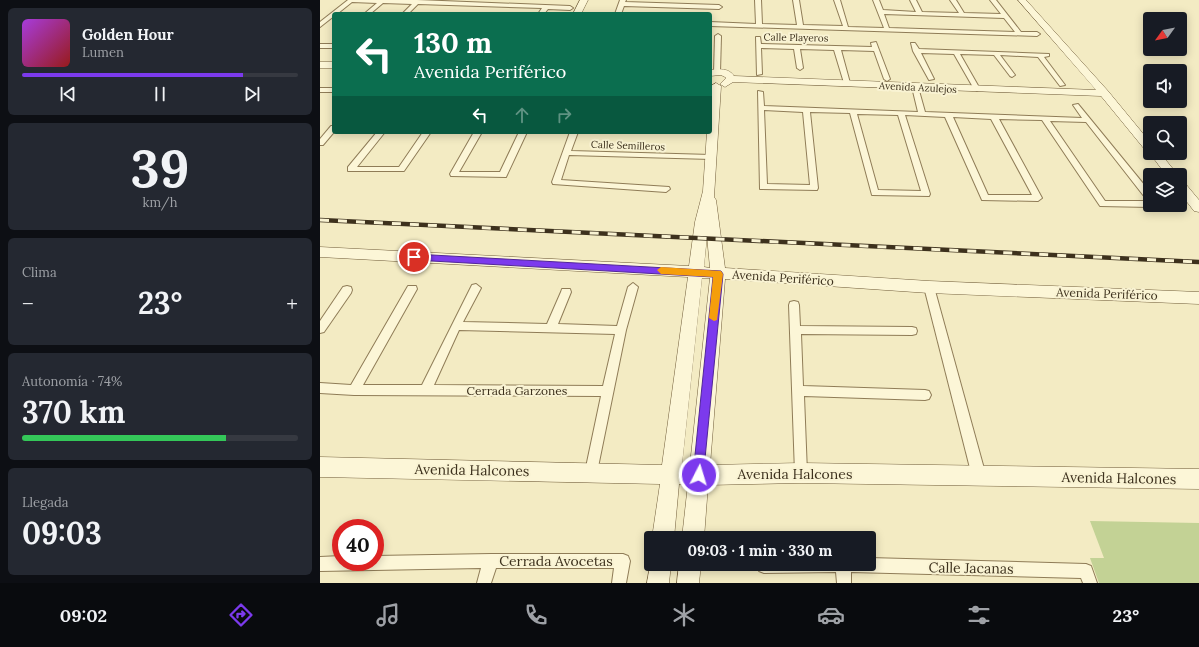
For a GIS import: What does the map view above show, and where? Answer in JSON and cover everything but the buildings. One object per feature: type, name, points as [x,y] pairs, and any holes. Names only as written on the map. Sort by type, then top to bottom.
[{"type":"main road","points":[[578,12],[584,0]]},
{"type":"main road","points":[[1022,0],[1104,93],[1143,140]]},
{"type":"main road","points":[[320,65],[332,65]]},
{"type":"main road","name":"Avenida Azulejos","points":[[714,72],[726,73],[731,79]]},
{"type":"main road","name":"Avenida Azulejos","points":[[713,86],[724,85],[731,79],[847,83],[916,89],[975,86],[1104,93]]},
{"type":"main road","points":[[712,122],[713,86]]},
{"type":"main road","points":[[664,531],[696,272],[700,245],[708,222],[712,134]]},
{"type":"main road","points":[[1160,160],[1166,168]]},
{"type":"main road","points":[[1187,193],[1199,208]]},
{"type":"main road","points":[[694,531],[718,274],[715,246],[708,222]]},
{"type":"main road","name":"Avenida Periférico","points":[[320,252],[696,272],[929,287],[1199,298]]},
{"type":"main road","name":"Avenida Halcones","points":[[320,467],[699,475],[801,473],[1199,479]]},
{"type":"main road","points":[[658,583],[659,571]]},
{"type":"main road","points":[[688,583],[689,571]]},
{"type":"street","points":[[337,12],[352,0],[570,8]]},
{"type":"street","points":[[712,22],[718,15],[720,0]]},
{"type":"street","points":[[758,0],[758,25]]},
{"type":"street","points":[[796,0],[800,26]]},
{"type":"street","points":[[837,0],[846,28]]},
{"type":"street","points":[[876,0],[887,29]]},
{"type":"street","points":[[913,0],[920,13]]},
{"type":"street","points":[[953,0],[962,14]]},
{"type":"street","points":[[993,0],[1019,33]]},
{"type":"street","points":[[370,12],[382,1]]},
{"type":"street","points":[[407,12],[417,2]]},
{"type":"street","points":[[619,12],[623,2],[696,12]]},
{"type":"street","points":[[508,12],[512,6]]},
{"type":"street","points":[[542,12],[546,7]]},
{"type":"street","points":[[880,12],[1005,16]]},
{"type":"street","points":[[712,14],[758,25],[1037,34]]},
{"type":"street","points":[[320,25],[332,16]]},
{"type":"street","points":[[714,72],[718,36]]},
{"type":"street","points":[[758,38],[758,46]]},
{"type":"street","points":[[913,44],[931,79]]},
{"type":"street","points":[[320,46],[332,45]]},
{"type":"street","name":"Calle Playeros","points":[[759,74],[758,46],[836,48],[875,46],[887,79]]},
{"type":"street","points":[[796,47],[800,68]]},
{"type":"street","name":"Calle Playeros","points":[[836,48],[847,83]]},
{"type":"street","points":[[916,51],[1043,55],[1062,85]]},
{"type":"street","points":[[956,52],[975,86]]},
{"type":"street","points":[[996,54],[1012,75]]},
{"type":"street","points":[[916,89],[922,114]]},
{"type":"street","points":[[322,91],[332,90]]},
{"type":"street","points":[[760,92],[763,187],[814,188],[806,110]]},
{"type":"street","points":[[1076,105],[1143,189]]},
{"type":"street","points":[[761,108],[1089,120]]},
{"type":"street","points":[[853,111],[875,193],[926,194],[901,113]]},
{"type":"street","points":[[948,115],[985,198],[1038,198],[994,117]]},
{"type":"street","points":[[1045,119],[1103,204],[1143,204]]},
{"type":"street","points":[[320,144],[332,130]]},
{"type":"street","points":[[379,134],[351,169],[401,169],[426,134]]},
{"type":"street","points":[[477,134],[454,174],[503,175],[522,134]]},
{"type":"street","points":[[573,134],[556,182],[666,189]]},
{"type":"street","name":"Calle Semilleros","points":[[566,153],[711,157]]},
{"type":"street","points":[[700,245],[715,246]]},
{"type":"street","points":[[591,472],[621,330],[633,287]]},
{"type":"street","points":[[929,287],[979,476]]},
{"type":"street","points":[[426,390],[456,326],[476,288]]},
{"type":"street","points":[[354,390],[412,289]]},
{"type":"street","points":[[320,328],[347,290]]},
{"type":"street","points":[[551,328],[566,292]]},
{"type":"street","points":[[794,305],[801,473]]},
{"type":"street","points":[[456,326],[621,330]]},
{"type":"street","points":[[795,330],[912,331]]},
{"type":"street","name":"Cerrada Garzones","points":[[320,388],[354,390],[608,391]]},
{"type":"street","points":[[797,391],[925,395]]},
{"type":"street","name":"Cerrada Avocetas","points":[[484,583],[491,561]]},
{"type":"street","name":"Cerrada Avocetas","points":[[320,564],[491,561],[622,561],[619,583]]},
{"type":"street","name":"Calle Jacanas","points":[[876,567],[1086,571],[1090,583]]},
{"type":"street","points":[[843,571],[844,583]]},
{"type":"green space","points":[[1090,521],[1199,523],[1199,583],[1099,583],[1090,558],[1104,558]]},
{"type":"railway","points":[[320,220],[1199,262]]},
{"type":"slow traffic","points":[[661,270],[718,274],[714,318]]},
{"type":"route","points":[[414,257],[718,274],[699,475]]}]
